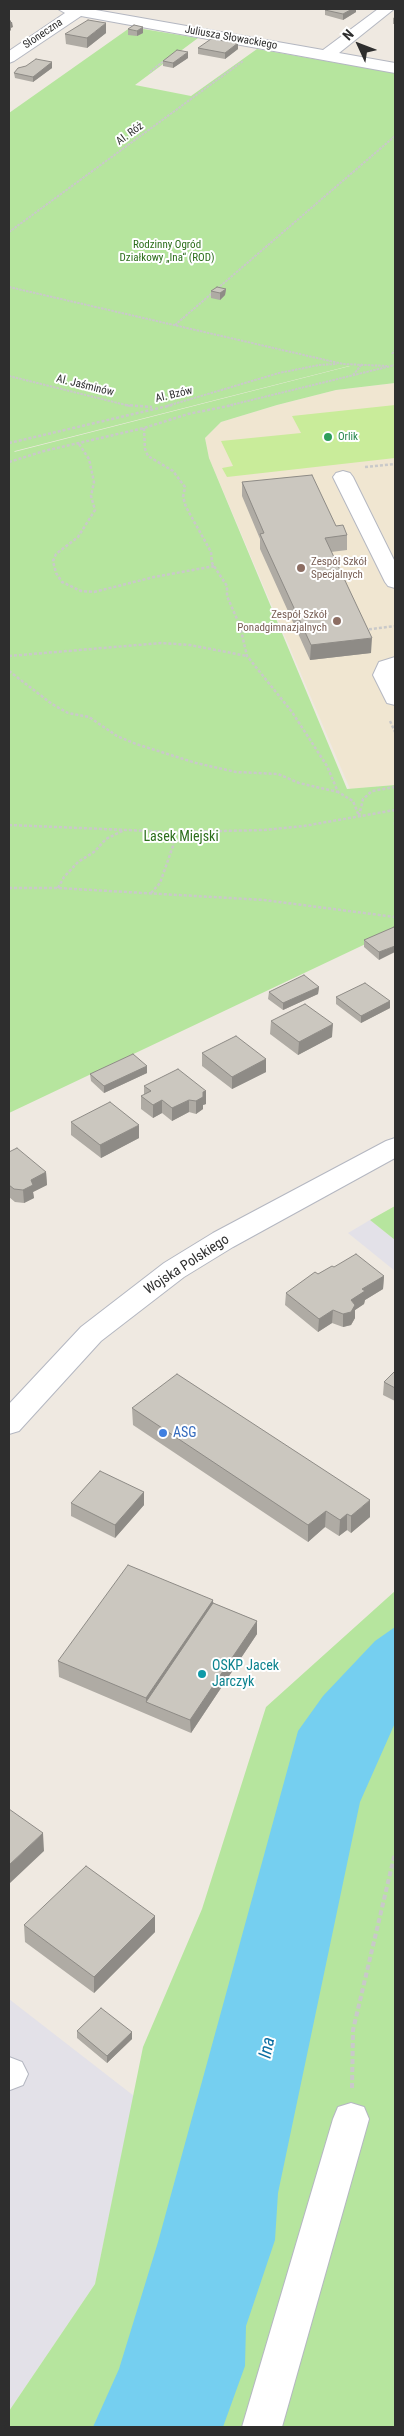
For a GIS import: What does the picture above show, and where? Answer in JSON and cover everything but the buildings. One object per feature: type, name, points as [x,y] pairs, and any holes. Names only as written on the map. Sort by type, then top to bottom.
[{"type":"street","points":[[327,55],[387,9]]},
{"type":"street","name":"Juliusza Słowackiego","points":[[72,10],[395,68]]},
{"type":"street","name":"Słoneczna","points":[[9,58],[72,10]]},
{"type":"street","points":[[344,477],[395,582]]},
{"type":"street","points":[[395,663],[387,668],[384,675],[395,698]]},
{"type":"street","name":"Wojska Polskiego","points":[[9,1423],[91,1334],[174,1270],[223,1240],[395,1147]]},
{"type":"street","points":[[262,2427],[351,2118]]},
{"type":"path","points":[[150,72],[202,33]]},
{"type":"path","name":"Al. Róż","points":[[9,232],[244,60]]},
{"type":"path","points":[[174,325],[395,136]]},
{"type":"path","points":[[9,287],[343,364],[395,365]]},
{"type":"path","points":[[392,354],[395,350]]},
{"type":"path","name":"Al. Bzów","points":[[9,443],[187,401],[298,369],[343,364]]},
{"type":"path","points":[[352,375],[362,364]]},
{"type":"path","points":[[9,462],[144,428],[188,414],[270,397],[395,365]]},
{"type":"path","name":"Al. Jaśminów","points":[[9,376],[130,406],[157,408]]},
{"type":"path","points":[[144,428],[145,449],[148,456],[174,470],[185,487],[183,497],[186,507],[211,552],[214,566],[227,586],[228,596],[240,626],[247,656],[292,712],[327,766],[338,792]]},
{"type":"path","points":[[79,444],[89,459],[94,482],[91,496],[94,510],[78,537],[56,554],[53,561],[56,573],[62,582],[75,589],[94,592],[146,578],[184,574],[214,566]]},
{"type":"path","points":[[361,631],[395,626]]},
{"type":"path","points":[[9,656],[162,643],[190,645],[247,656]]},
{"type":"path","points":[[9,671],[52,704],[68,712],[89,717],[117,736],[136,744],[236,772],[278,774],[299,783],[338,792],[353,802],[359,816]]},
{"type":"path","points":[[359,816],[363,799],[372,791],[395,787]]},
{"type":"path","points":[[9,825],[50,825],[73,829],[174,832],[264,830],[304,826],[395,810]]},
{"type":"path","points":[[395,817],[395,827]]},
{"type":"path","points":[[58,888],[64,877],[78,862],[94,852],[106,839],[124,830]]},
{"type":"path","points":[[150,893],[160,883],[173,846],[174,832]]},
{"type":"path","points":[[9,888],[58,888],[264,900],[395,917]]},
{"type":"path","points":[[351,2118],[353,2030],[395,1853]]},
{"type":"shaded area","name":"Zespół Szkół Ponadgimnazjalnych","points":[[395,383],[395,785],[350,789],[209,458],[205,438],[221,422],[277,405],[336,390]]},
{"type":"shaded area","points":[[370,1220],[395,1240],[395,1271],[348,1233]]},
{"type":"shaded area","points":[[9,1999],[134,2096],[95,2284],[9,2411]]},
{"type":"green space","points":[[131,27],[198,38],[135,85],[191,96],[257,49],[395,73],[395,383],[336,390],[277,405],[221,422],[205,438],[209,458],[347,789],[395,785],[395,930],[9,1113],[9,113]],"holes":[[[350,366],[14,452],[15,451]]]},
{"type":"green space","name":"Orlik","points":[[395,405],[395,458],[227,477],[222,468],[233,466],[221,441],[301,433],[292,416]]},
{"type":"green space","points":[[395,1206],[395,1240],[370,1220]]},
{"type":"green space","points":[[395,1591],[395,2427],[9,2427],[9,2411],[95,2284],[143,2047],[202,1909],[266,1707]]},
{"type":"water","name":"Ina","points":[[395,1627],[395,1723],[360,1802],[278,2193],[275,2240],[246,2326],[245,2366],[223,2427],[93,2427],[119,2369],[158,2242],[298,1731],[323,1696],[375,1641]]},
{"type":"place","name":"Orlik","points":[[328,437]]},
{"type":"place","name":"Zespół Szkół Specjalnych","points":[[301,568]]},
{"type":"place","name":"Zespół Szkół Ponadgimnazjalnych","points":[[337,621]]},
{"type":"place","name":"ASG","points":[[163,1433]]},
{"type":"place","name":"OSKP Jacek Jarczyk","points":[[202,1674]]},
{"type":"park label","name":"Rodzinny Ogród Działkowy „Ina“ (ROD)","points":[[167,251]]},
{"type":"park label","name":"Lasek Miejski","points":[[181,837]]}]
